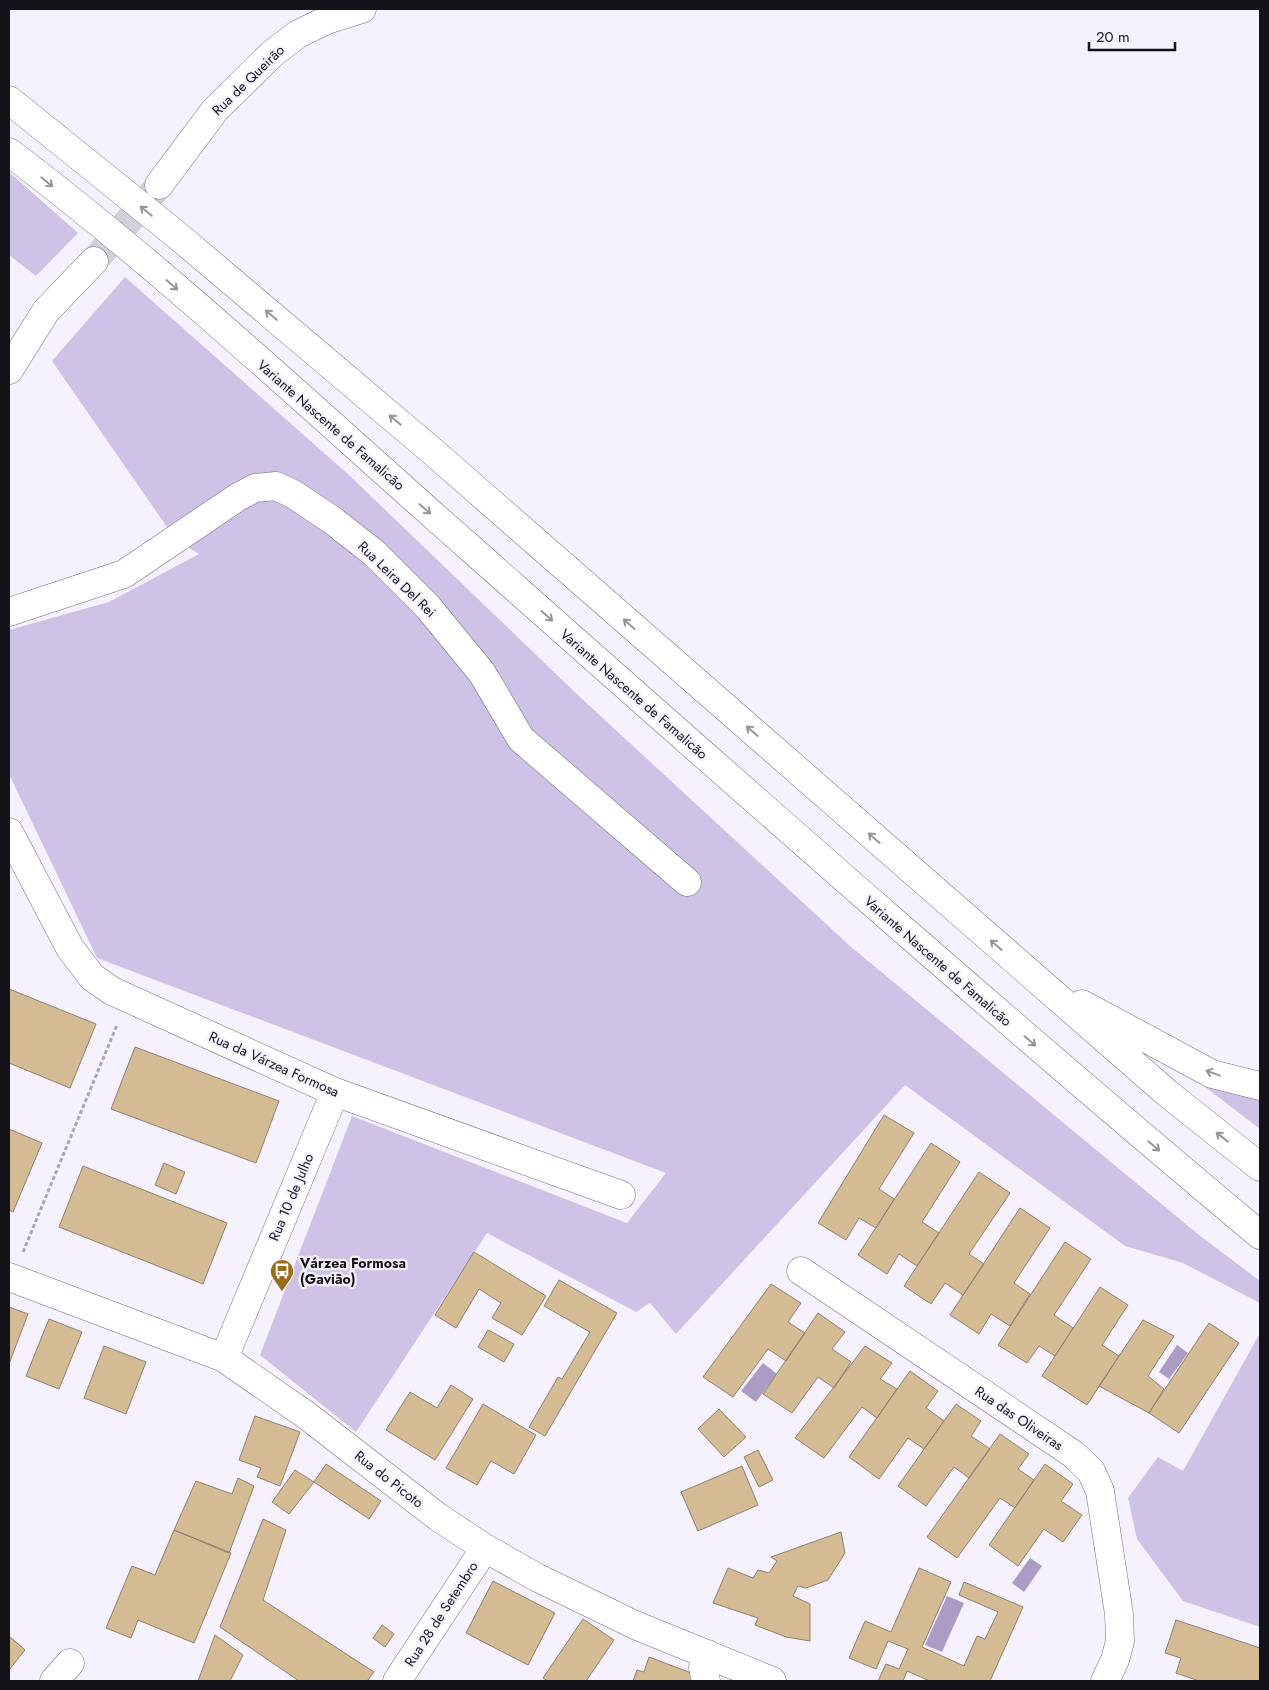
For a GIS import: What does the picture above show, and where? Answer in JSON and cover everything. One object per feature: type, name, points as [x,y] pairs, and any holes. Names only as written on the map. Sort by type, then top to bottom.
[{"type":"main road","name":"Rua de Queirão","points":[[159,185],[215,110],[273,53],[298,34],[327,20],[362,9]]},
{"type":"main road","points":[[9,100],[178,236],[424,445],[1167,1093],[1260,1167]]},
{"type":"main road","name":"Variante Nascente de Famalicão","points":[[9,152],[151,266],[835,871],[1092,1095],[1260,1235]]},
{"type":"main road","points":[[9,370],[46,311],[94,261]]},
{"type":"main road","name":"Rua Leira Del Rei","points":[[9,612],[124,574],[255,488],[276,486],[293,494],[332,520],[374,553],[428,608],[482,673],[521,739],[687,882]]},
{"type":"main road","name":"Rua da Várzea Formosa","points":[[9,832],[70,948],[82,966],[102,985],[335,1092],[621,1195]]},
{"type":"main road","points":[[1033,977],[1212,1074],[1260,1086]]},
{"type":"main road","name":"Rua 10 de Julho","points":[[224,1358],[335,1092]]},
{"type":"main road","name":"Rua das Oliveiras","points":[[801,1270],[1083,1462],[1091,1471],[1100,1491],[1119,1614],[1120,1641],[1115,1660],[1105,1681]]},
{"type":"main road","name":"Rua do Picoto","points":[[10,1277],[224,1358],[306,1415],[438,1517],[484,1548],[536,1577],[611,1613],[772,1681]]},
{"type":"main road","name":"Rua 28 de Setembro","points":[[397,1681],[484,1548]]},
{"type":"main road","points":[[706,1681],[703,1667],[708,1654]]},
{"type":"path","points":[[10,1277],[128,998]]},
{"type":"shaded area","points":[[9,172],[78,233],[36,276],[9,255]]},
{"type":"shaded area","points":[[125,277],[350,476],[581,698],[850,946],[1199,1235],[1260,1281],[1260,1303],[1183,1263],[1125,1246],[905,1085],[676,1334],[650,1303],[636,1312],[487,1233],[356,1432],[260,1355],[352,1116],[627,1223],[666,1173],[97,958],[9,774],[9,630],[109,602],[199,554],[176,540],[52,361]]},
{"type":"shaded area","points":[[1200,1083],[1260,1097],[1260,1129]]},
{"type":"shaded area","points":[[1260,1333],[1260,1627],[1183,1601],[1137,1539],[1128,1498],[1158,1457],[1183,1471]]},
{"type":"shaded area","points":[[1177,1345],[1188,1353],[1169,1379],[1159,1372]]},
{"type":"shaded area","points":[[763,1363],[777,1374],[756,1402],[741,1391]]},
{"type":"shaded area","points":[[1030,1558],[1042,1566],[1024,1592],[1012,1583]]},
{"type":"shaded area","points":[[947,1596],[964,1603],[942,1652],[925,1645]]},
{"type":"building","points":[[9,989],[96,1024],[70,1088],[9,1063]]},
{"type":"building","points":[[135,1047],[279,1101],[256,1163],[111,1109]]},
{"type":"building","points":[[884,1115],[914,1133],[879,1189],[894,1199],[876,1228],[859,1218],[846,1240],[818,1223]]},
{"type":"building","points":[[9,1129],[42,1143],[13,1212],[9,1210]]},
{"type":"building","points":[[931,1143],[960,1162],[922,1222],[939,1233],[917,1266],[899,1254],[887,1274],[858,1255]]},
{"type":"building","points":[[164,1163],[185,1172],[176,1194],[155,1185]]},
{"type":"building","points":[[83,1166],[227,1223],[203,1284],[59,1227]]},
{"type":"building","points":[[979,1172],[1010,1193],[969,1254],[984,1264],[963,1295],[945,1283],[931,1304],[904,1286]]},
{"type":"building","points":[[1020,1208],[1050,1228],[1014,1283],[1030,1294],[1010,1326],[991,1314],[979,1334],[950,1315]]},
{"type":"building","points":[[1065,1242],[1091,1259],[1054,1315],[1073,1328],[1055,1356],[1039,1346],[1027,1363],[998,1345]]},
{"type":"building","points":[[474,1252],[546,1296],[522,1335],[492,1318],[501,1303],[479,1289],[456,1328],[435,1315]]},
{"type":"building","points":[[559,1280],[617,1313],[545,1436],[529,1427],[558,1377],[562,1379],[590,1332],[544,1306]]},
{"type":"building","points":[[771,1284],[801,1303],[788,1322],[805,1333],[786,1361],[768,1349],[733,1397],[703,1377]]},
{"type":"building","points":[[1100,1287],[1128,1305],[1102,1345],[1119,1356],[1087,1405],[1042,1376]]},
{"type":"building","points":[[9,1307],[28,1314],[9,1364]]},
{"type":"building","points":[[818,1313],[845,1332],[832,1349],[851,1362],[834,1388],[818,1377],[792,1413],[763,1394]]},
{"type":"building","points":[[49,1319],[82,1332],[59,1389],[26,1376]]},
{"type":"building","points":[[1143,1320],[1174,1336],[1148,1376],[1164,1389],[1149,1413],[1099,1386]]},
{"type":"building","points":[[1209,1323],[1239,1343],[1179,1433],[1149,1413]]},
{"type":"building","points":[[488,1330],[514,1344],[504,1362],[478,1347]]},
{"type":"building","points":[[104,1346],[146,1362],[126,1414],[84,1398]]},
{"type":"building","points":[[865,1346],[892,1363],[880,1379],[897,1389],[877,1418],[862,1407],[824,1458],[795,1438]]},
{"type":"building","points":[[910,1371],[938,1391],[926,1408],[944,1421],[924,1449],[908,1438],[879,1479],[849,1457]]},
{"type":"building","points":[[451,1385],[473,1399],[435,1460],[386,1430],[410,1392],[437,1408]]},
{"type":"building","points":[[483,1404],[536,1435],[514,1474],[491,1461],[477,1485],[446,1468]]},
{"type":"building","points":[[956,1404],[981,1421],[971,1436],[990,1449],[969,1478],[954,1467],[926,1506],[898,1486]]},
{"type":"building","points":[[719,1409],[746,1437],[724,1457],[698,1429]]},
{"type":"building","points":[[255,1416],[300,1432],[280,1486],[257,1477],[261,1468],[239,1460]]},
{"type":"building","points":[[1000,1434],[1029,1454],[1018,1469],[1034,1480],[1015,1508],[1000,1498],[957,1558],[927,1537]]},
{"type":"building","points":[[758,1450],[773,1480],[759,1487],[744,1457]]},
{"type":"building","points":[[326,1464],[381,1501],[369,1519],[314,1482]]},
{"type":"building","points":[[1045,1464],[1073,1484],[1061,1501],[1082,1515],[1063,1542],[1044,1529],[1018,1566],[989,1545]]},
{"type":"building","points":[[742,1466],[758,1505],[698,1531],[681,1492]]},
{"type":"building","points":[[295,1470],[314,1482],[289,1514],[272,1502]]},
{"type":"building","points":[[238,1478],[254,1486],[229,1553],[174,1530],[196,1481],[232,1494]]},
{"type":"building","points":[[263,1519],[286,1530],[263,1600],[374,1672],[367,1681],[299,1681],[220,1627]]},
{"type":"building","points":[[174,1530],[231,1553],[194,1643],[138,1620],[131,1638],[106,1628],[132,1566],[155,1575]]},
{"type":"building","points":[[841,1532],[845,1553],[828,1580],[806,1588],[798,1586],[793,1596],[810,1604],[810,1641],[786,1637],[755,1625],[758,1618],[713,1603],[728,1568],[753,1578],[758,1570],[769,1573],[777,1561],[771,1557]]},
{"type":"building","points":[[919,1568],[951,1582],[922,1647],[964,1666],[977,1636],[985,1639],[998,1612],[959,1595],[964,1582],[1023,1607],[990,1681],[930,1681],[907,1671],[903,1681],[878,1681],[886,1664],[899,1669],[908,1649],[888,1641],[876,1669],[849,1658],[865,1621],[891,1632]]},
{"type":"building","points":[[493,1581],[555,1613],[528,1665],[466,1633]]},
{"type":"building","points":[[583,1619],[614,1640],[586,1681],[548,1681],[543,1678]]},
{"type":"building","points":[[1176,1620],[1260,1648],[1260,1681],[1199,1681],[1176,1673],[1181,1658],[1165,1653]]},
{"type":"building","points":[[382,1625],[394,1634],[385,1647],[373,1638]]},
{"type":"building","points":[[215,1635],[243,1655],[230,1681],[198,1681]]},
{"type":"building","points":[[9,1636],[25,1650],[9,1670]]},
{"type":"building","points":[[649,1657],[694,1674],[691,1681],[633,1681],[637,1670],[644,1672]]},
{"type":"tunnel","points":[[94,261],[157,188]]},
{"type":"place","name":"Várzea Formosa (Gavião)","points":[[282,1292]]}]
